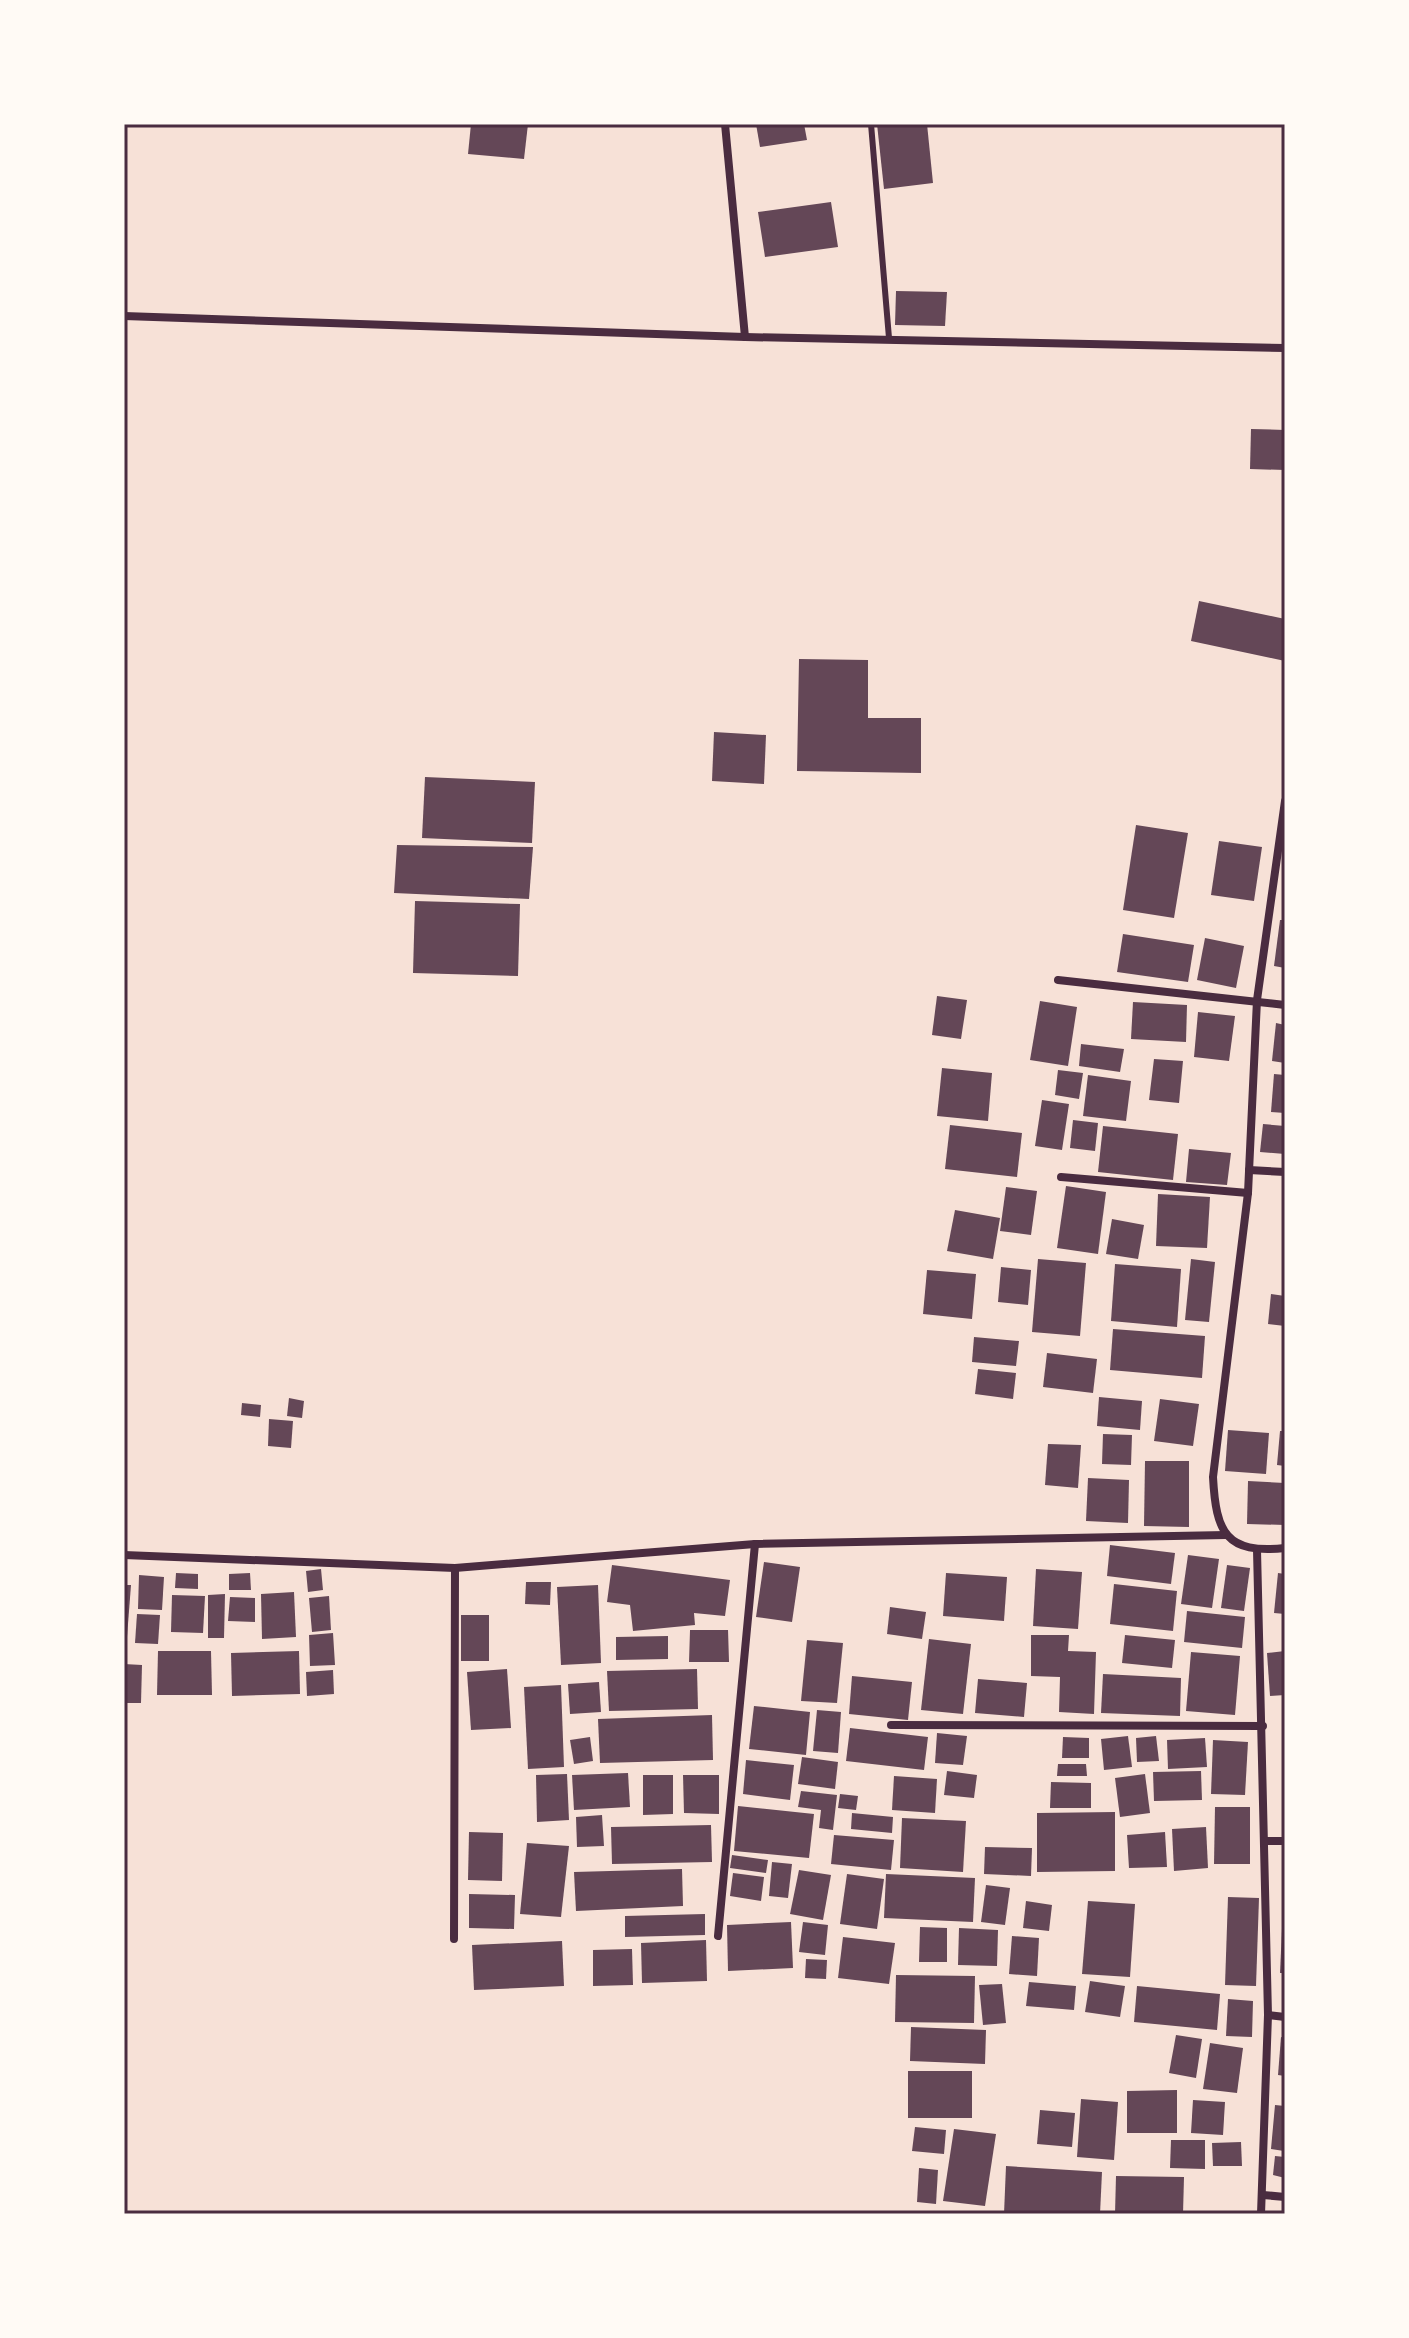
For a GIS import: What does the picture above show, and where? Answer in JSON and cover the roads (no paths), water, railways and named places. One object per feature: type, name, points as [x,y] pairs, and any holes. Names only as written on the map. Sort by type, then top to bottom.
[{"type":"street","points":[[725,124],[745,337]]},
{"type":"street","points":[[124,316],[745,337],[1285,348]]},
{"type":"street","points":[[1285,801],[1257,1000],[1248,1193],[1213,1477],[1216,1505],[1226,1535],[1240,1545],[1257,1550],[1285,1548]]},
{"type":"street","points":[[1058,980],[1285,1005]]},
{"type":"street","points":[[1249,1170],[1285,1172]]},
{"type":"street","points":[[1061,1177],[1248,1193]]},
{"type":"street","points":[[124,1555],[455,1568],[755,1544],[1226,1535]]},
{"type":"street","points":[[718,1936],[755,1544]]},
{"type":"street","points":[[1257,1550],[1268,2015],[1261,2214]]},
{"type":"street","points":[[454,1939],[455,1568]]},
{"type":"street","points":[[891,1725],[1263,1726]]},
{"type":"street","points":[[1264,1841],[1285,1841]]},
{"type":"street","points":[[1268,2015],[1285,2017]]},
{"type":"street","points":[[1263,2195],[1285,2197]]},
{"type":"lane","points":[[871,124],[889,338]]}]
